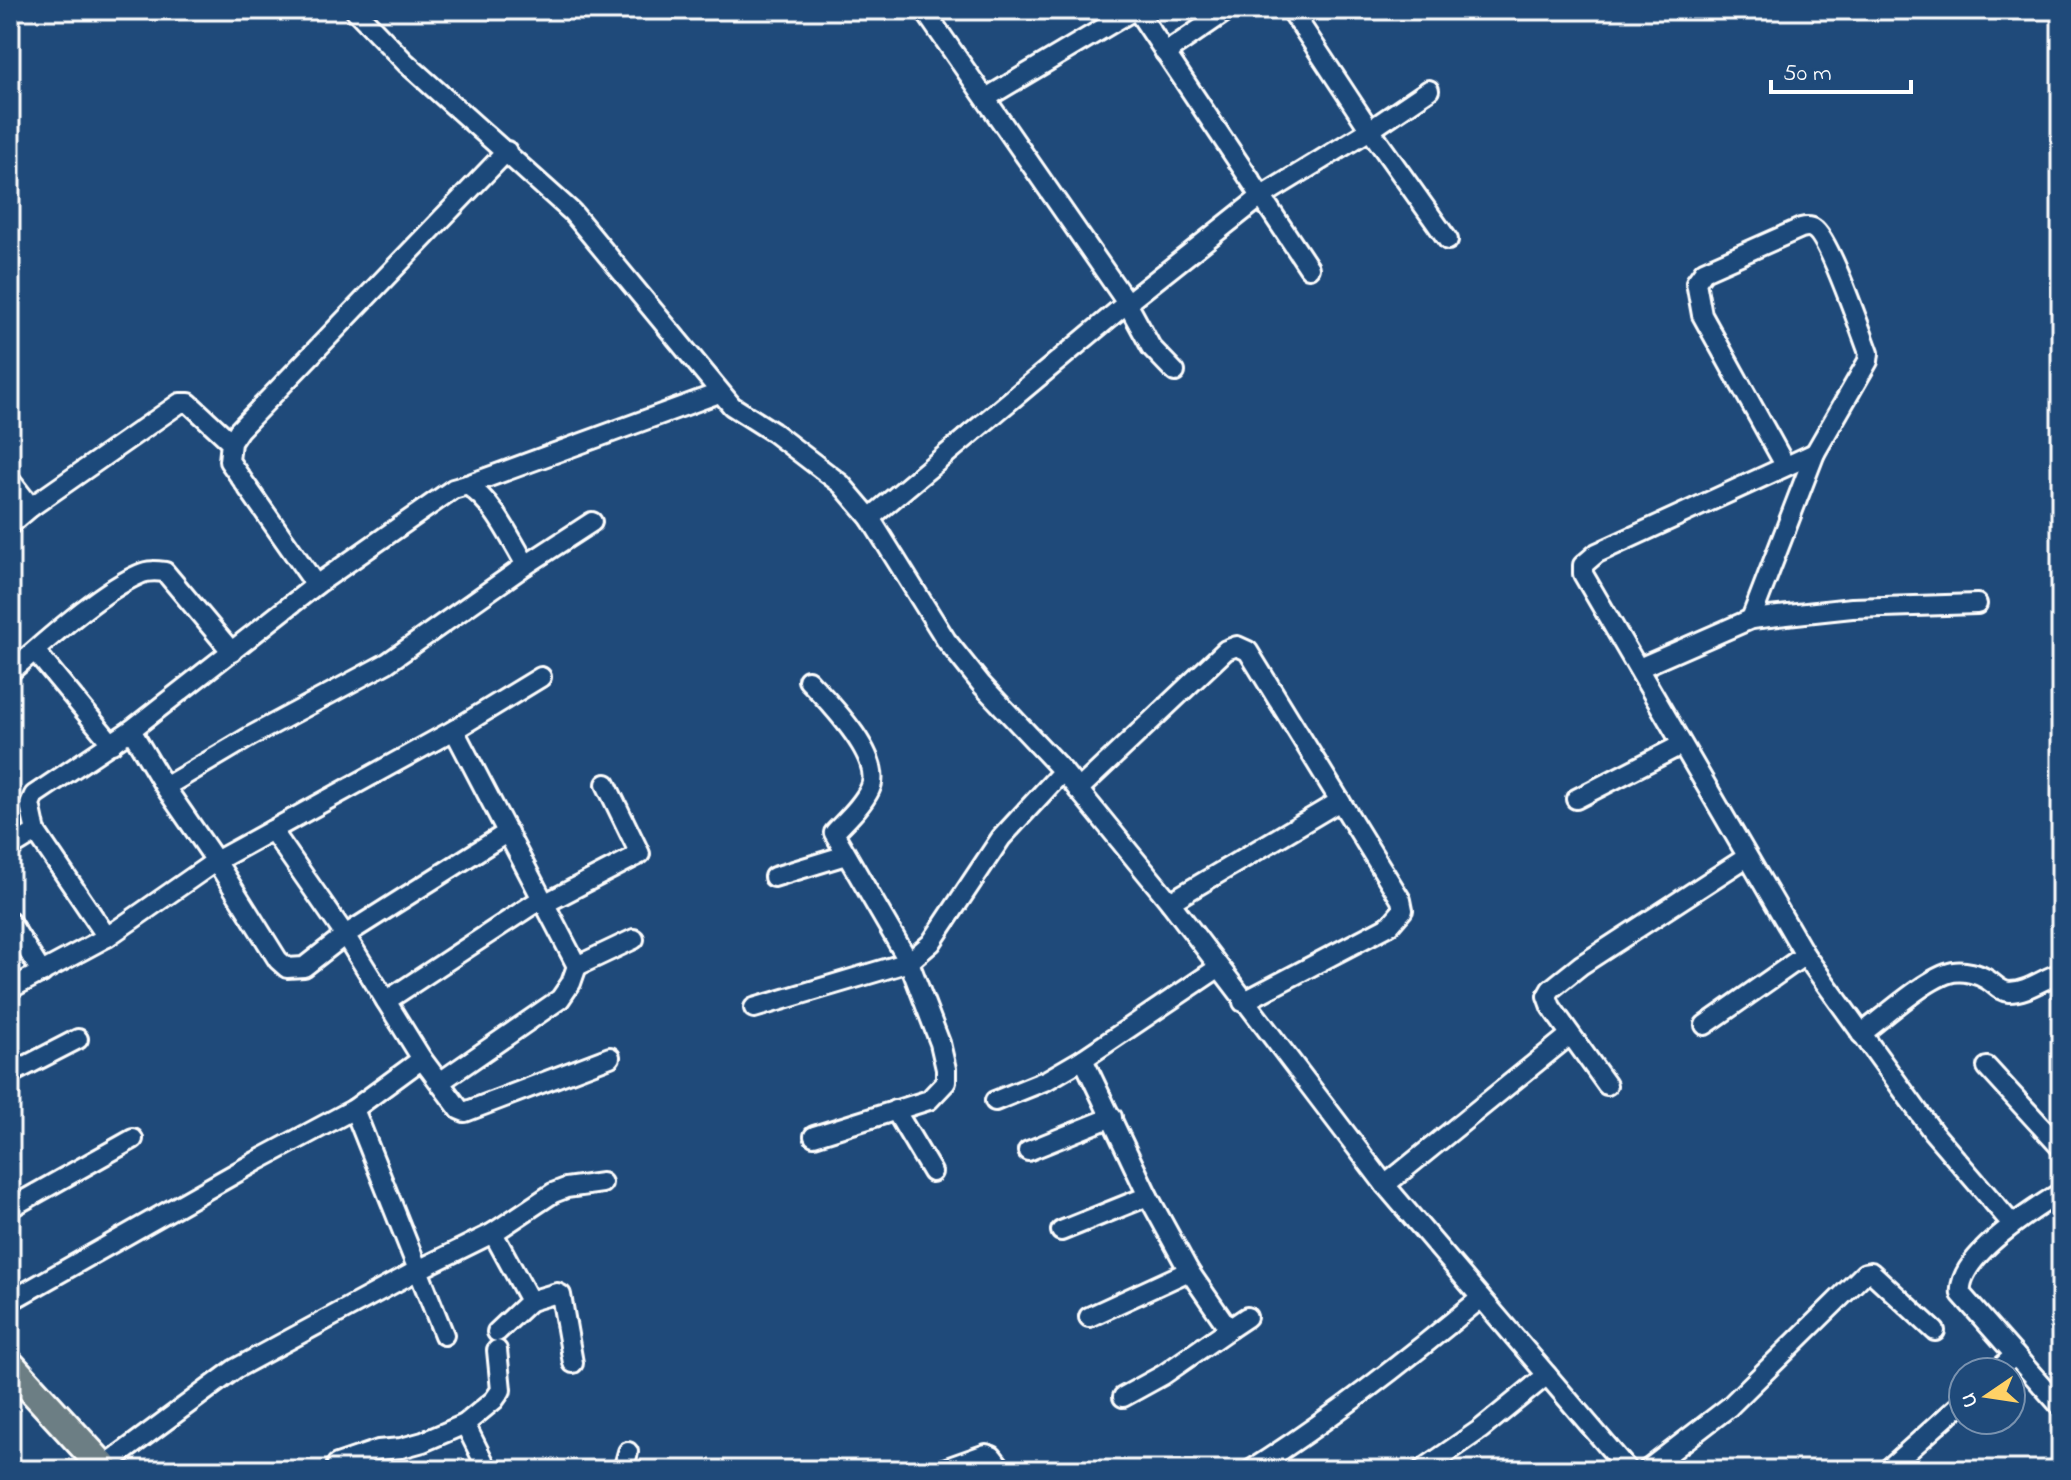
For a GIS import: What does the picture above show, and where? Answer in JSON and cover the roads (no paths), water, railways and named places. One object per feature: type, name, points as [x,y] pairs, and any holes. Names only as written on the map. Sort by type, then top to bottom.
[{"type":"highway","points":[[10,1365],[104,1468]]},
{"type":"street","points":[[355,10],[406,63],[572,212],[732,406],[773,432],[841,484],[870,518],[946,640],[982,685],[1063,771],[1170,902],[1385,1185],[1628,1470]]},
{"type":"street","points":[[924,10],[1127,303],[1151,347],[1175,372]]},
{"type":"street","points":[[986,98],[1136,10],[1309,268]]},
{"type":"street","points":[[1165,53],[1228,10]]},
{"type":"street","points":[[1291,10],[1370,130],[1448,240]]},
{"type":"street","points":[[870,518],[1127,303],[1262,196],[1429,90]]},
{"type":"street","points":[[316,585],[229,461],[231,442],[239,430],[507,151]]},
{"type":"street","points":[[1751,619],[1815,453],[1866,368],[1869,353],[1828,253],[1815,229],[1810,227],[1801,228],[1704,271],[1696,282],[1702,315],[1785,465]]},
{"type":"street","points":[[107,937],[36,832],[30,804],[34,795],[112,744],[316,585],[453,489],[719,393]]},
{"type":"street","points":[[10,525],[180,403],[189,403],[231,442]]},
{"type":"street","points":[[1815,453],[1597,553],[1583,565],[1583,574],[1805,955],[1933,1132],[2012,1224]]},
{"type":"street","points":[[10,480],[31,507]]},
{"type":"street","points":[[467,485],[479,494],[493,512],[526,565]]},
{"type":"street","points":[[165,787],[251,736],[387,663],[592,522]]},
{"type":"street","points":[[10,672],[95,602],[139,574],[155,571],[165,572],[232,652]]},
{"type":"street","points":[[1639,668],[1751,619],[1852,608],[1977,604]]},
{"type":"street","points":[[1078,790],[1226,650],[1237,646],[1248,651],[1401,900],[1403,910],[1390,925],[1243,1002]]},
{"type":"street","points":[[35,651],[112,744]]},
{"type":"street","points":[[10,989],[107,937],[216,861],[454,730],[541,677]]},
{"type":"street","points":[[808,680],[839,712],[863,749],[873,774],[871,788],[834,833],[909,962],[940,1043],[946,1069],[946,1082],[929,1100],[814,1136]]},
{"type":"street","points":[[131,730],[278,960],[287,968],[304,967],[345,935],[508,832]]},
{"type":"street","points":[[454,730],[577,966]]},
{"type":"street","points":[[1576,799],[1681,745]]},
{"type":"street","points":[[754,1008],[909,962],[920,955],[1001,838],[1063,771]]},
{"type":"street","points":[[386,1001],[543,902],[640,854],[606,784]]},
{"type":"street","points":[[1170,902],[1340,801]]},
{"type":"street","points":[[272,830],[345,935],[422,1059],[460,1110],[465,1112],[610,1057]]},
{"type":"street","points":[[10,848],[36,832]]},
{"type":"street","points":[[774,877],[846,855]]},
{"type":"street","points":[[1607,1085],[1548,1001],[1551,989],[1581,965],[1747,857]]},
{"type":"street","points":[[10,922],[42,973]]},
{"type":"street","points":[[440,1082],[560,999],[571,983],[577,966],[634,939]]},
{"type":"street","points":[[1705,1025],[1805,955]]},
{"type":"street","points":[[995,1101],[1047,1080],[1083,1059],[1218,968]]},
{"type":"street","points":[[1861,1034],[1938,977],[1954,972],[1966,972],[1988,979],[1999,990],[2011,992],[2061,973]]},
{"type":"street","points":[[1385,1185],[1570,1035]]},
{"type":"street","points":[[10,1074],[78,1039]]},
{"type":"street","points":[[10,1301],[354,1109],[422,1059]]},
{"type":"street","points":[[1083,1059],[1148,1196],[1189,1271],[1229,1329]]},
{"type":"street","points":[[1987,1067],[2061,1148]]},
{"type":"street","points":[[354,1109],[444,1335]]},
{"type":"street","points":[[895,1110],[932,1172]]},
{"type":"street","points":[[1028,1151],[1112,1117]]},
{"type":"street","points":[[10,1208],[133,1139]]},
{"type":"street","points":[[104,1468],[235,1369],[493,1233],[553,1193],[602,1183]]},
{"type":"street","points":[[2061,1192],[2012,1224],[1963,1274],[1960,1284],[1961,1294],[2061,1407]]},
{"type":"street","points":[[1061,1231],[1148,1196]]},
{"type":"street","points":[[493,1233],[530,1301]]},
{"type":"street","points":[[1089,1317],[1189,1271]]},
{"type":"street","points":[[1647,1470],[1729,1407],[1865,1273],[1871,1272],[1935,1331]]},
{"type":"street","points":[[337,1464],[378,1450],[423,1442],[465,1424],[494,1400],[501,1390],[502,1378],[497,1341],[530,1301],[557,1293],[561,1295],[573,1363]]},
{"type":"street","points":[[1251,1470],[1391,1373],[1481,1298]]},
{"type":"street","points":[[1123,1397],[1163,1375],[1247,1317]]},
{"type":"street","points":[[1422,1470],[1481,1429],[1547,1375]]},
{"type":"street","points":[[1887,1470],[1947,1416]]},
{"type":"street","points":[[465,1424],[488,1470]]},
{"type":"street","points":[[941,1470],[986,1454],[992,1456],[1003,1470]]}]
